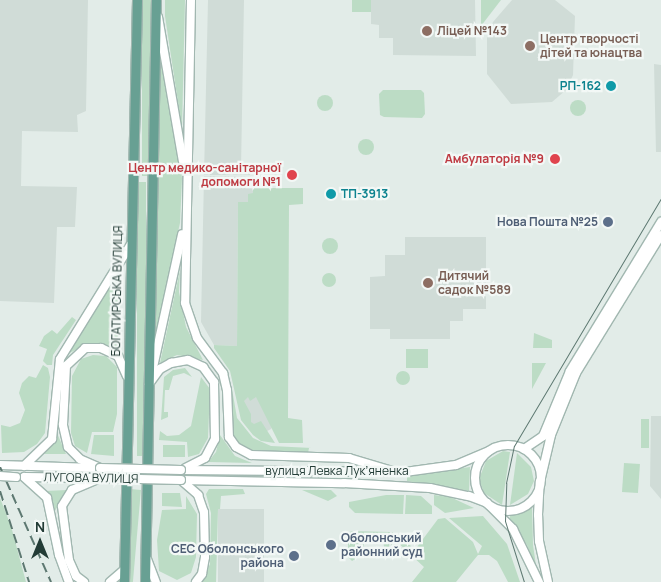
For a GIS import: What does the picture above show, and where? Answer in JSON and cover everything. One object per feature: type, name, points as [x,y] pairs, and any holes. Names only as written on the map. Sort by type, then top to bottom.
[{"type":"main road","name":"БОГАТИРСЬКА ВУЛИЦЯ","points":[[124,582],[137,0]]},
{"type":"main road","points":[[191,0],[186,218],[187,314],[197,338],[223,373],[227,390],[227,430],[232,443],[252,454],[349,458],[396,472]]},
{"type":"main road","points":[[156,3],[187,180]]},
{"type":"main road","points":[[145,582],[156,3]]},
{"type":"main road","points":[[149,384],[186,218]]},
{"type":"main road","points":[[524,449],[543,436],[570,371],[661,222]]},
{"type":"main road","points":[[487,503],[504,511],[517,510],[533,499],[540,482],[550,435],[576,373],[661,235]]},
{"type":"main road","points":[[20,466],[52,439],[60,359],[131,244]]},
{"type":"main road","points":[[100,468],[80,459],[68,447],[63,425],[66,366],[85,348],[101,348],[118,356],[128,381]]},
{"type":"main road","points":[[149,384],[160,369],[171,363],[188,360],[203,366],[214,382],[215,439],[205,458],[181,470]]},
{"type":"main road","points":[[538,582],[513,528],[487,503],[476,487],[477,467],[488,452],[505,445],[524,449],[537,463],[540,482],[539,541],[548,582]]},
{"type":"main road","name":"вулиця Левка Лукʼяненка","points":[[181,470],[396,472],[456,465],[488,452]]},
{"type":"main road","name":"ЛУГОВА ВУЛИЦЯ","points":[[0,465],[181,470]]},
{"type":"main road","name":"ЛУГОВА ВУЛИЦЯ","points":[[0,476],[181,480]]},
{"type":"main road","points":[[20,477],[48,498],[59,555],[69,582]]},
{"type":"main road","points":[[84,582],[76,576],[69,560],[62,506],[72,490],[100,478]]},
{"type":"main road","points":[[181,480],[198,494],[204,512],[205,557],[202,574],[196,582]]},
{"type":"main road","name":"вулиця Левка Лукʼяненка","points":[[181,480],[430,488],[487,503]]},
{"type":"main road","points":[[146,555],[156,582]]},
{"type":"main road","points":[[110,582],[124,570]]},
{"type":"shaded area","points":[[0,0],[88,0],[86,111],[77,115],[78,132],[22,131],[21,186],[77,187],[75,227],[57,227],[54,303],[0,301]]},
{"type":"shaded area","points":[[208,0],[244,0],[241,168],[250,169],[250,175],[204,175]]},
{"type":"shaded area","name":"Ліцей №143","points":[[352,0],[475,0],[476,56],[393,55],[393,38],[379,38],[379,25],[371,24],[371,12],[352,12]]},
{"type":"shaded area","name":"Центр творчості дітей та юнацтва","points":[[512,0],[555,0],[575,16],[573,75],[566,90],[552,102],[511,104],[487,74],[487,35],[493,22]]},
{"type":"shaded area","points":[[654,64],[661,65],[661,152],[656,152]]},
{"type":"shaded area","points":[[204,176],[253,177],[253,193],[248,202],[238,202],[237,346],[214,345],[201,322]]},
{"type":"shaded area","name":"Дитячий садок №589","points":[[405,237],[486,237],[486,309],[463,309],[463,321],[450,321],[450,339],[390,339],[390,329],[370,329],[370,277],[385,276],[385,255],[405,255]]},
{"type":"shaded area","points":[[245,380],[275,422],[271,429],[260,435],[241,419]]},
{"type":"shaded area","points":[[651,416],[661,416],[661,499],[650,486]]},
{"type":"shaded area","points":[[218,509],[264,509],[264,582],[218,582]]},
{"type":"green space","points":[[142,0],[151,0],[151,176],[142,176]]},
{"type":"green space","points":[[165,0],[185,0],[182,129],[165,16]]},
{"type":"green space","points":[[352,0],[371,0],[371,12],[352,12]]},
{"type":"green space","points":[[481,0],[501,0],[481,26]]},
{"type":"green space","points":[[160,44],[182,178],[180,223],[154,341]]},
{"type":"green space","points":[[383,90],[421,90],[424,93],[425,114],[422,118],[384,117],[380,115],[379,94]]},
{"type":"green space","points":[[325,95],[331,97],[333,103],[331,109],[325,111],[319,109],[317,103],[319,97]]},
{"type":"green space","points":[[578,100],[586,108],[578,116],[570,108]]},
{"type":"green space","points":[[366,139],[372,141],[374,147],[372,153],[366,155],[360,153],[358,147],[360,141]]},
{"type":"green space","points":[[137,182],[146,182],[146,456],[137,456]]},
{"type":"green space","points":[[253,188],[303,188],[303,204],[289,205],[288,418],[302,420],[303,443],[279,443],[256,397],[250,401],[248,397],[244,401],[251,414],[251,422],[254,424],[261,421],[275,443],[261,441],[253,435],[241,420],[230,371],[214,348],[214,345],[237,346],[238,202],[248,202],[248,194],[253,193]]},
{"type":"green space","points":[[327,238],[333,238],[338,243],[336,252],[327,254],[322,249],[322,243]]},
{"type":"green space","points":[[120,270],[118,350],[102,343],[88,343],[68,354]]},
{"type":"green space","points":[[180,270],[179,292],[186,327],[203,360],[177,355],[160,363]]},
{"type":"green space","points":[[326,273],[332,273],[336,280],[332,287],[326,287],[322,283],[322,277]]},
{"type":"green space","points":[[72,317],[76,320],[53,355],[52,365],[47,365],[43,361],[47,349],[39,346],[44,336],[52,330],[57,334]]},
{"type":"green space","points":[[534,333],[552,340],[552,348],[533,348]]},
{"type":"green space","points":[[406,349],[428,349],[428,368],[406,368]]},
{"type":"green space","points":[[93,355],[106,356],[117,367],[117,414],[113,432],[92,432],[87,453],[75,446],[71,433],[72,376],[81,359]]},
{"type":"green space","points":[[532,363],[546,363],[532,389]]},
{"type":"green space","points":[[43,365],[48,368],[50,377],[45,433],[37,444],[24,452],[2,453],[1,425],[10,427],[20,423],[25,410],[19,393],[22,383],[29,376],[36,378]]},
{"type":"green space","points":[[185,368],[192,377],[184,373],[173,376],[169,390],[165,390],[164,412],[168,412],[168,417],[161,420],[164,377],[173,370]]},
{"type":"green space","points":[[400,371],[406,371],[410,378],[406,385],[400,385],[396,381],[396,375]]},
{"type":"green space","points":[[201,377],[210,389],[208,438],[199,454],[188,457],[187,442],[159,440],[160,431],[167,436],[179,435],[191,426]]},
{"type":"green space","points":[[232,389],[237,418],[253,438],[271,446],[312,448],[309,448],[308,453],[252,452],[238,444],[232,434]]},
{"type":"green space","points":[[641,419],[649,419],[649,448],[641,448]]},
{"type":"green space","points":[[57,433],[66,454],[44,454],[49,448]]},
{"type":"green space","points":[[94,435],[114,435],[114,456],[91,454]]},
{"type":"green space","points":[[220,435],[235,456],[252,463],[208,462],[216,452]]},
{"type":"green space","points":[[163,445],[185,445],[185,457],[163,457]]},
{"type":"green space","points":[[503,451],[510,452],[502,505],[484,493],[479,479],[486,461]]},
{"type":"green space","points":[[517,453],[531,467],[534,481],[528,494],[510,505]]},
{"type":"green space","points":[[624,463],[640,464],[638,493],[622,492]]},
{"type":"green space","points":[[470,467],[469,491],[407,481],[407,476]]},
{"type":"green space","points":[[130,489],[141,490],[133,582],[122,582]]},
{"type":"green space","points":[[209,489],[243,489],[245,494],[221,496],[220,509],[218,509],[216,582],[202,582],[210,564],[211,513],[206,494]]},
{"type":"green space","points":[[67,490],[55,511],[53,511],[45,491]]},
{"type":"green space","points":[[302,490],[331,490],[337,496],[328,501]]},
{"type":"green space","points":[[162,493],[180,493],[182,507],[162,506]]},
{"type":"green space","points":[[386,495],[404,495],[403,514],[355,513],[349,507],[349,502]]},
{"type":"green space","points":[[406,495],[421,496],[432,506],[432,514],[405,514]]},
{"type":"green space","points":[[434,495],[450,497],[474,508],[445,513],[434,505]]},
{"type":"green space","points":[[186,496],[197,514],[196,557],[191,573],[177,580],[159,571],[157,540],[162,510],[186,509]]},
{"type":"green space","points":[[0,498],[11,526],[26,582],[0,582]]},
{"type":"green space","points":[[532,504],[533,545],[537,572],[527,545],[510,520],[510,516]]},
{"type":"green space","points":[[483,516],[507,544],[520,582],[508,582],[497,561],[489,555],[478,555],[456,582],[412,582],[424,567],[411,555],[438,519],[445,518],[473,542],[478,554],[482,546],[449,518]]},
{"type":"green space","points":[[352,531],[390,532],[389,549],[384,547],[383,537],[365,537],[363,551],[358,551],[357,558],[352,561],[348,557],[348,533]]},
{"type":"green space","points":[[392,532],[411,546],[407,551],[397,542],[391,549]]},
{"type":"tram line","points":[[524,582],[505,521],[506,483],[514,446],[661,198]]},
{"type":"railway","points":[[0,467],[51,582]]},
{"type":"railway","points":[[0,491],[29,582]]},
{"type":"place","name":"Ліцей №143","points":[[427,31]]},
{"type":"place","name":"Центр творчості дітей та юнацтва","points":[[530,46]]},
{"type":"place","name":"РП-162","points":[[611,86]]},
{"type":"place","name":"Амбулаторія №9","points":[[555,159]]},
{"type":"place","name":"Центр медико-санітарної допомоги №1","points":[[292,175]]},
{"type":"place","name":"ТП-3913","points":[[331,194]]},
{"type":"place","name":"Нова Пошта №25","points":[[608,222]]},
{"type":"place","name":"Дитячий садок №589","points":[[428,283]]},
{"type":"place","name":"Оболонський районний суд","points":[[331,545]]},
{"type":"place","name":"СЕС Оболонського района","points":[[294,556]]}]
